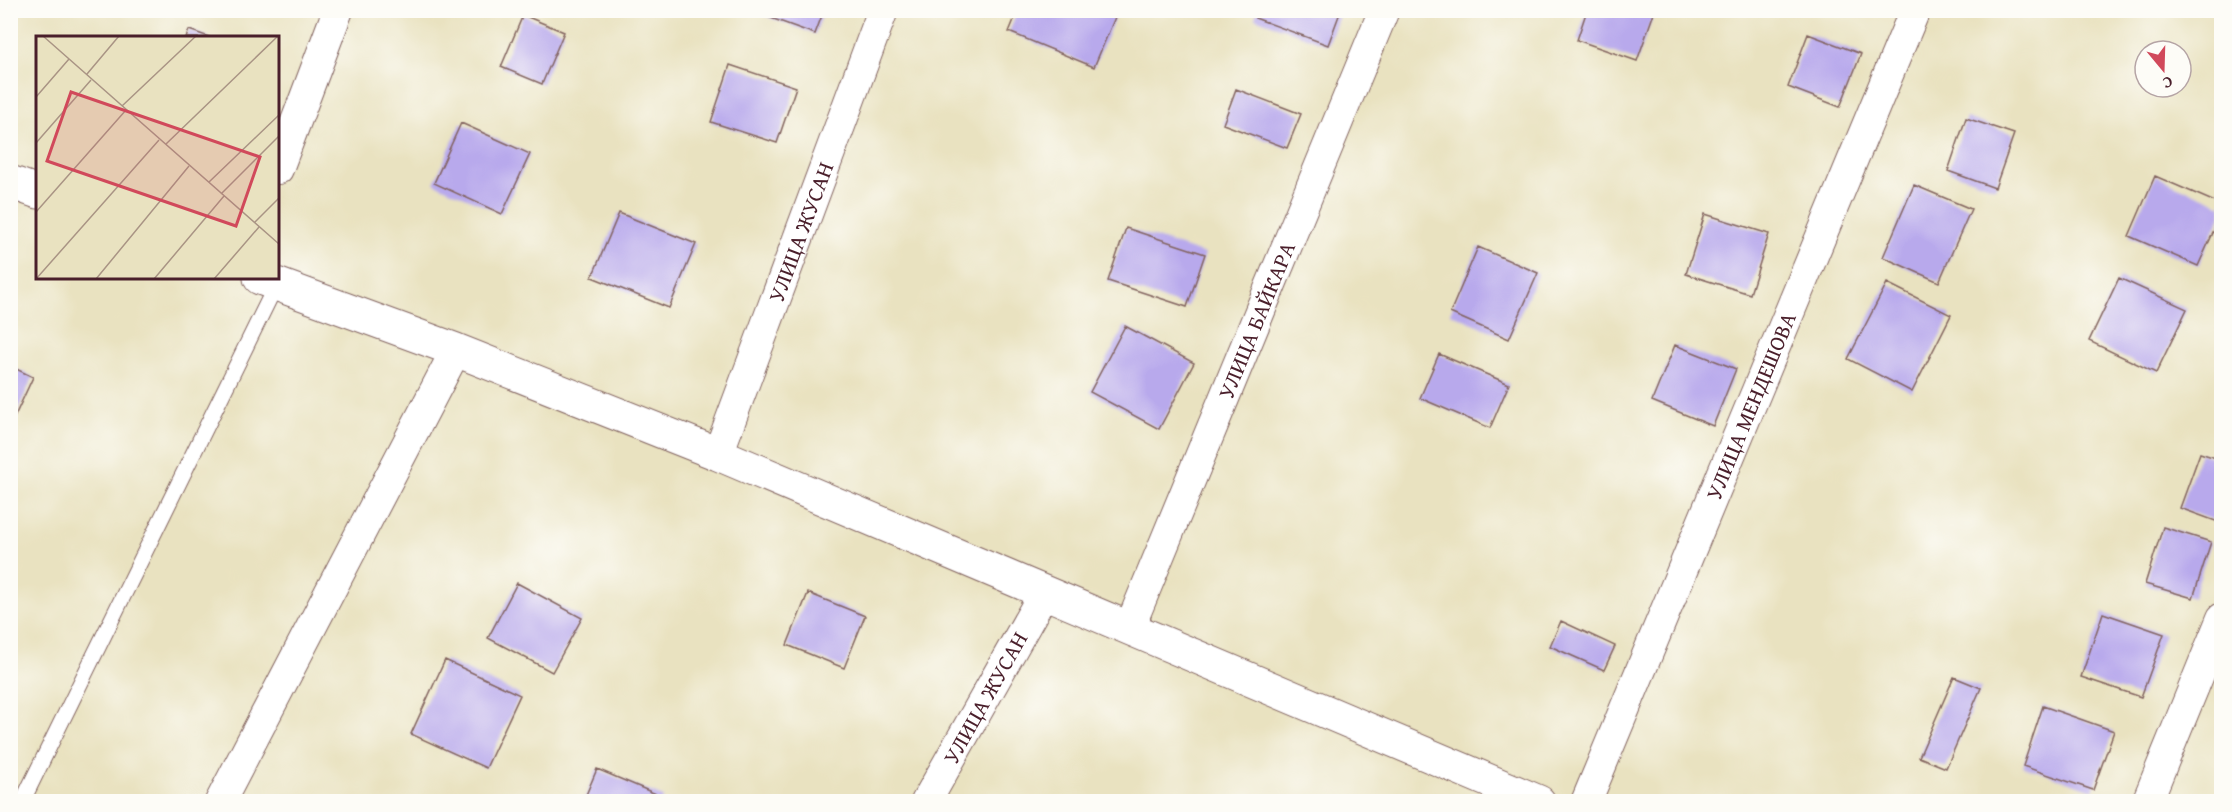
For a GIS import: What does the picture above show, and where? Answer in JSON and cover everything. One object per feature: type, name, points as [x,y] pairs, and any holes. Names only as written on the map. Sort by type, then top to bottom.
[{"type":"main road","points":[[10,182],[36,191]]},
{"type":"main road","points":[[268,280],[456,350],[718,454],[1539,801]]},
{"type":"street","points":[[279,165],[338,10]]},
{"type":"street","name":"УЛИЦА ЖУСАН","points":[[718,454],[883,10]]},
{"type":"street","name":"УЛИЦА БАЙКАРА","points":[[1129,628],[1384,10]]},
{"type":"street","name":"УЛИЦА МЕНДЕШОВА","points":[[1586,801],[1915,10]]},
{"type":"street","points":[[220,801],[456,350]]},
{"type":"street","name":"УЛИЦА ЖУСАН","points":[[926,801],[1044,593]]},
{"type":"street","points":[[2147,801],[2222,618]]},
{"type":"lane","points":[[22,801],[268,280]]},
{"type":"building","points":[[757,10],[824,10],[815,34],[757,13]]},
{"type":"building","points":[[1018,10],[1118,10],[1094,67],[1009,32]]},
{"type":"building","points":[[1258,10],[1341,10],[1328,45],[1255,18]]},
{"type":"building","points":[[1587,10],[1655,10],[1637,61],[1577,40]]},
{"type":"building","points":[[523,15],[564,32],[542,84],[501,67]]},
{"type":"building","points":[[189,30],[206,36],[187,36]]},
{"type":"building","points":[[1808,34],[1861,54],[1840,107],[1788,87]]},
{"type":"building","points":[[730,65],[796,87],[777,143],[711,122]]},
{"type":"building","points":[[1236,89],[1301,114],[1287,148],[1223,124]]},
{"type":"building","points":[[1966,118],[2014,134],[1995,188],[1948,171]]},
{"type":"building","points":[[461,123],[530,154],[502,214],[434,183]]},
{"type":"building","points":[[2155,176],[2222,205],[2222,213],[2198,266],[2129,236]]},
{"type":"building","points":[[1914,185],[1971,209],[1939,282],[1883,257]]},
{"type":"building","points":[[619,213],[696,244],[669,308],[592,277]]},
{"type":"building","points":[[1705,214],[1769,234],[1750,294],[1686,274]]},
{"type":"building","points":[[1126,228],[1205,254],[1187,307],[1108,281]]},
{"type":"building","points":[[1478,247],[1538,273],[1509,339],[1450,313]]},
{"type":"building","points":[[2119,278],[2187,309],[2156,373],[2089,341]]},
{"type":"building","points":[[1887,283],[1951,315],[1912,392],[1848,359]]},
{"type":"building","points":[[1125,326],[1194,363],[1159,429],[1090,392]]},
{"type":"building","points":[[1675,345],[1736,369],[1713,426],[1652,401]]},
{"type":"building","points":[[1439,354],[1509,384],[1490,428],[1420,398]]},
{"type":"building","points":[[10,366],[33,377],[14,418],[10,416]]},
{"type":"building","points":[[2200,453],[2222,460],[2221,523],[2180,508]]},
{"type":"building","points":[[2163,527],[2211,542],[2193,598],[2145,584]]},
{"type":"building","points":[[517,583],[582,618],[552,672],[488,638]]},
{"type":"building","points":[[808,593],[865,616],[844,668],[787,645]]},
{"type":"building","points":[[2103,613],[2164,634],[2141,697],[2081,677]]},
{"type":"building","points":[[1561,621],[1615,646],[1604,670],[1550,646]]},
{"type":"building","points":[[445,660],[520,695],[486,768],[411,734]]},
{"type":"building","points":[[1954,677],[1981,688],[1946,768],[1919,757]]},
{"type":"building","points":[[2043,706],[2114,731],[2093,790],[2023,766]]},
{"type":"building","points":[[597,769],[663,797],[662,802],[583,802]]}]
